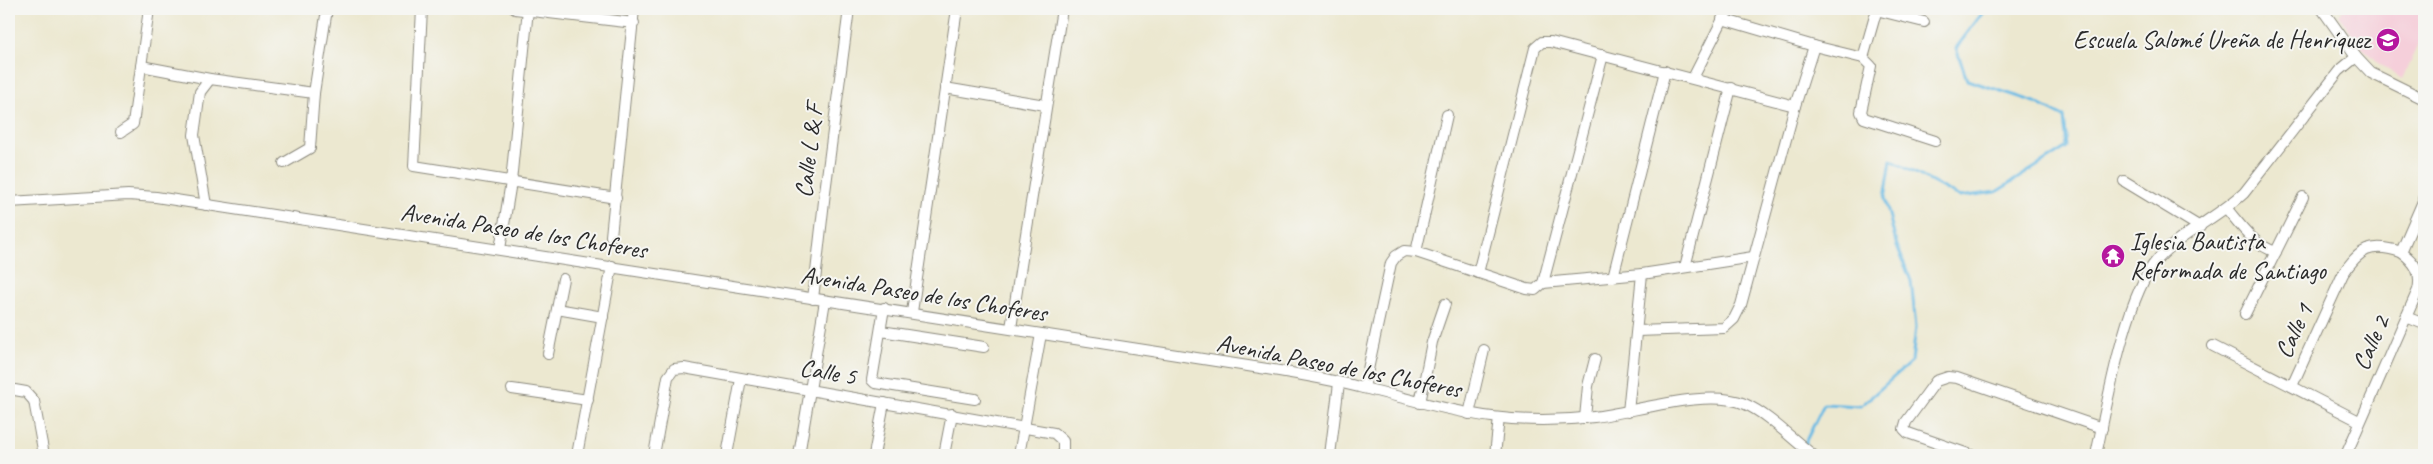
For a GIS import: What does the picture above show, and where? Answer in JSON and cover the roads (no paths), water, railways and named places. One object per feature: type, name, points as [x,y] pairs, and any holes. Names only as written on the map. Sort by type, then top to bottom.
[{"type":"street","points":[[121,132],[133,124],[149,9]]},
{"type":"street","points":[[284,163],[310,148],[314,93],[327,9]]},
{"type":"street","points":[[422,9],[414,166],[616,198]]},
{"type":"street","points":[[515,9],[634,23]]},
{"type":"street","points":[[612,236],[634,9]]},
{"type":"street","name":"Calle L & F","points":[[813,299],[849,9]]},
{"type":"street","points":[[912,312],[957,9]]},
{"type":"street","points":[[1011,328],[1045,105],[1062,9]]},
{"type":"street","points":[[1693,78],[1728,9]]},
{"type":"street","points":[[2322,9],[2356,57],[2371,73],[2424,99]]},
{"type":"street","points":[[500,249],[511,182],[528,10]]},
{"type":"street","points":[[1863,58],[1877,10],[1924,22]]},
{"type":"street","points":[[1722,19],[1863,58],[1871,66],[1861,112],[1864,118],[1935,142]]},
{"type":"street","points":[[1478,273],[1535,48],[1542,42],[1551,42],[1603,55],[1795,106]]},
{"type":"street","points":[[1637,331],[1724,328],[1734,319],[1741,305],[1795,106],[1814,46]]},
{"type":"street","points":[[1544,283],[1603,55]]},
{"type":"street","points":[[2096,455],[2116,364],[2139,292],[2157,259],[2227,209],[2244,193],[2339,71],[2356,57]]},
{"type":"street","points":[[141,66],[210,79],[314,93]]},
{"type":"street","points":[[1614,277],[1665,71]]},
{"type":"street","points":[[206,205],[194,135],[200,92],[210,79]]},
{"type":"street","points":[[945,88],[1045,105]]},
{"type":"street","points":[[1685,267],[1731,88]]},
{"type":"street","points":[[1416,252],[1448,116]]},
{"type":"street","points":[[2124,181],[2200,227]]},
{"type":"street","name":"Avenida Paseo de los Choferes","points":[[9,202],[128,195],[206,205],[612,266],[825,301],[912,312],[1266,369],[1364,388],[1470,414],[1499,418],[1557,420],[1585,418],[1700,399],[1729,400],[1754,410],[1813,455]]},
{"type":"street","points":[[2245,314],[2303,197]]},
{"type":"street","points":[[2401,252],[2424,199]]},
{"type":"street","points":[[2227,209],[2249,235],[2264,248],[2276,252]]},
{"type":"street","name":"Calle 1","points":[[2292,386],[2343,274],[2354,257],[2372,248],[2386,248],[2401,252]]},
{"type":"street","points":[[1364,388],[1391,263],[1396,256],[1404,251],[1416,252],[1535,290],[1544,283],[1642,274],[1753,257]]},
{"type":"street","name":"Calle 2","points":[[2347,455],[2418,290],[2420,282],[2416,266],[2401,252]]},
{"type":"street","points":[[577,455],[612,266]]},
{"type":"street","points":[[1628,412],[1642,274]]},
{"type":"street","points":[[548,354],[563,279]]},
{"type":"street","points":[[799,455],[825,301]]},
{"type":"street","points":[[1420,403],[1432,342],[1445,304]]},
{"type":"street","points":[[884,308],[871,376],[875,383],[975,399]]},
{"type":"street","points":[[557,309],[602,317]]},
{"type":"street","points":[[2406,317],[2424,324]]},
{"type":"street","points":[[880,331],[984,347]]},
{"type":"street","points":[[1019,455],[1041,334]]},
{"type":"street","points":[[2213,346],[2360,421]]},
{"type":"street","points":[[1470,414],[1484,350]]},
{"type":"street","points":[[1585,418],[1588,386],[1595,359]]},
{"type":"street","name":"Calle 5","points":[[654,455],[670,372],[674,369],[684,368],[1054,433],[1061,438],[1063,455]]},
{"type":"street","points":[[1971,455],[1908,433],[1904,429],[1906,422],[1936,381],[1948,377],[1957,378],[2102,428]]},
{"type":"street","points":[[727,455],[741,379]]},
{"type":"street","points":[[1330,455],[1339,383]]},
{"type":"street","points":[[9,389],[26,392],[34,401],[44,455]]},
{"type":"street","points":[[512,389],[588,400]]},
{"type":"street","points":[[874,455],[884,403]]},
{"type":"street","points":[[944,455],[952,414]]},
{"type":"street","points":[[1495,455],[1499,418]]},
{"type":"waterway","points":[[1799,455],[1824,404],[1861,406],[1912,361],[1916,327],[1911,281],[1896,243],[1885,198],[1891,160],[1960,197],[1996,192],[2067,147],[2064,117],[2035,102],[1967,80],[1956,48],[1984,11],[1990,9]]},
{"type":"place","name":"Escuela Salomé Ureña de Henríquez","points":[[2388,40]]},
{"type":"place","name":"Iglesia Bautista Reformada de Santiago","points":[[2113,256]]}]
